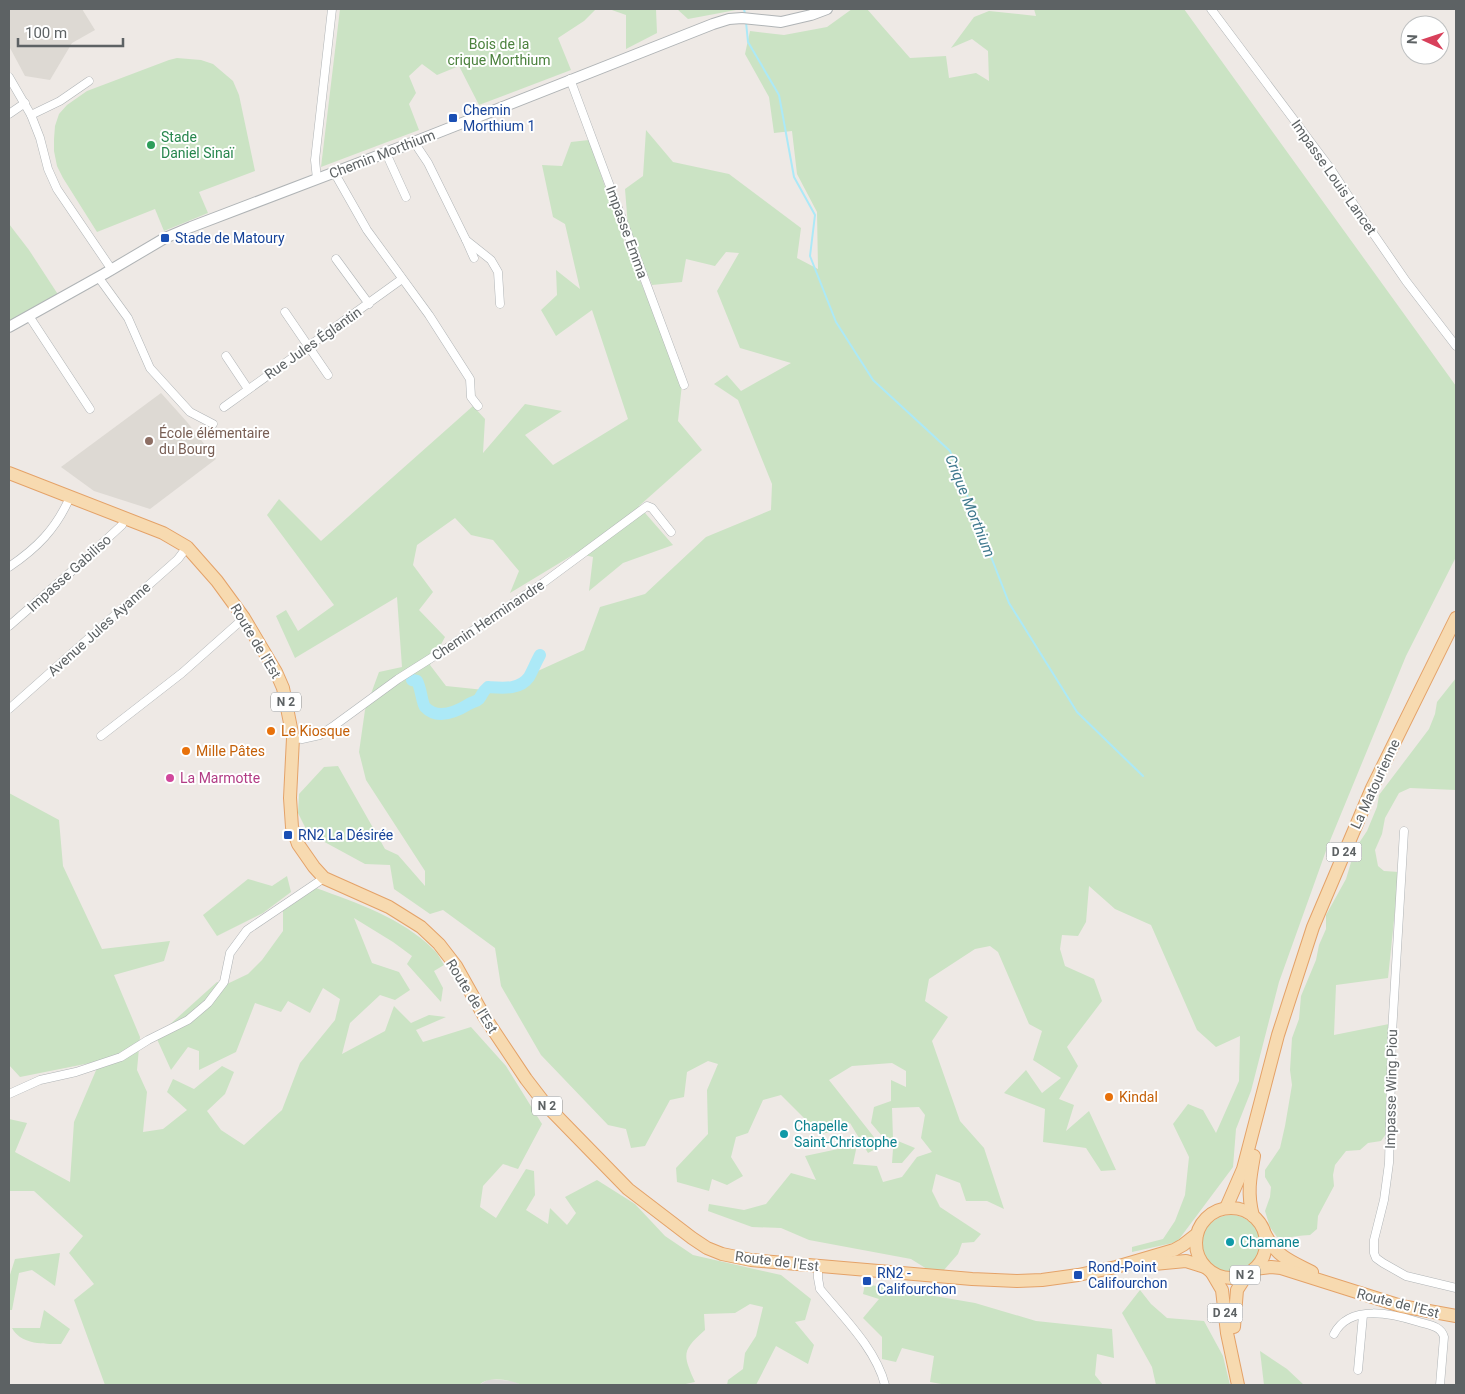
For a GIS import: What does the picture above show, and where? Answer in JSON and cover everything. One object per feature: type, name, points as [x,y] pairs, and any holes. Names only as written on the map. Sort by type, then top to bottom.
[{"type":"main road","name":"Route de l'Est","points":[[9,473],[126,517],[163,533],[187,547],[217,581],[244,618],[273,666],[283,688],[293,738],[290,798],[292,827],[298,844],[306,857],[324,878],[389,907],[421,927],[439,944],[456,966],[484,1016],[526,1079],[546,1105],[590,1152],[641,1200],[707,1248],[722,1254],[751,1260],[818,1267],[1017,1281],[1059,1278],[1116,1267],[1174,1250],[1197,1234]]},
{"type":"main road","name":"La Matourienne","points":[[1226,1208],[1243,1169],[1278,1035],[1313,927],[1372,788],[1456,618]]},
{"type":"main road","name":"La Matourienne","points":[[1253,1216],[1249,1199],[1250,1183],[1262,1099]]},
{"type":"main road","points":[[1226,1208],[1236,1208],[1253,1216]]},
{"type":"main road","name":"N 2","points":[[1197,1234],[1201,1224],[1208,1216],[1226,1208]]},
{"type":"main road","name":"N 2","points":[[1209,1270],[1230,1278],[1240,1277],[1251,1271],[1260,1262],[1266,1243],[1260,1224],[1253,1216]]},
{"type":"main road","points":[[1197,1234],[1196,1246],[1199,1257],[1209,1270]]},
{"type":"main road","name":"Route de l'Est","points":[[1264,1234],[1272,1248],[1282,1256],[1341,1287]]},
{"type":"main road","name":"Route de l'Est","points":[[1116,1267],[1186,1261],[1209,1270]]},
{"type":"main road","name":"Route de l'Est","points":[[1251,1271],[1271,1267],[1281,1268],[1341,1287],[1400,1311],[1456,1316]]},
{"type":"main road","name":"D 24","points":[[1209,1270],[1222,1290],[1227,1334],[1238,1385]]},
{"type":"main road","name":"D 24","points":[[1233,1355],[1236,1294],[1241,1282],[1251,1271]]},
{"type":"street","points":[[316,179],[316,160],[332,9]]},
{"type":"street","name":"Chemin Morthium","points":[[9,327],[99,278],[165,238],[386,153],[570,79],[729,19],[746,18],[781,22],[827,9]]},
{"type":"street","name":"Impasse Louis Lancet","points":[[1212,9],[1330,168],[1401,273],[1456,346]]},
{"type":"street","points":[[9,77],[31,115],[40,138],[48,169],[58,189],[112,270]]},
{"type":"street","name":"Impasse Emma","points":[[570,79],[684,385]]},
{"type":"street","points":[[31,115],[60,100],[88,81]]},
{"type":"street","points":[[9,114],[25,103]]},
{"type":"street","points":[[414,142],[428,163],[474,258]]},
{"type":"street","points":[[386,153],[406,197]]},
{"type":"street","points":[[334,172],[367,230],[429,315],[470,379],[471,397],[478,406]]},
{"type":"street","points":[[466,240],[491,260],[498,272],[500,304]]},
{"type":"street","points":[[336,259],[369,304]]},
{"type":"street","points":[[99,278],[128,318],[150,368],[190,412],[213,424]]},
{"type":"street","name":"Rue Jules Églantin","points":[[224,407],[402,279]]},
{"type":"street","points":[[285,312],[328,376]]},
{"type":"street","points":[[29,316],[90,409]]},
{"type":"street","points":[[226,356],[248,389]]},
{"type":"street","points":[[9,567],[44,540],[65,510],[70,497]]},
{"type":"street","name":"Chemin Herminandre","points":[[293,738],[302,739],[320,735],[336,725],[398,679],[543,583],[646,506],[652,508],[671,532]]},
{"type":"street","name":"Impasse Gabiliso","points":[[9,626],[72,572],[122,525],[126,517]]},
{"type":"street","name":"Avenue Jules Ayanne","points":[[9,709],[142,591],[178,558],[187,547]]},
{"type":"street","points":[[101,736],[182,673],[244,618]]},
{"type":"street","name":"Impasse Wing Piou","points":[[1404,831],[1393,1024],[1389,1163],[1384,1200],[1374,1240],[1374,1253],[1376,1258],[1406,1276],[1456,1288]]},
{"type":"street","points":[[9,1094],[40,1080],[76,1072],[121,1057],[148,1040],[188,1020],[208,1003],[224,982],[230,953],[247,930],[324,878]]},
{"type":"street","points":[[818,1267],[820,1289],[870,1351],[882,1371],[885,1385]]},
{"type":"street","points":[[1334,1334],[1342,1323],[1363,1315],[1400,1311],[1437,1328],[1444,1337],[1440,1385]]},
{"type":"street","points":[[1358,1370],[1363,1315]]},
{"type":"shaded area","points":[[9,9],[82,9],[95,30],[72,43],[50,80],[25,76],[9,46]]},
{"type":"shaded area","name":"École élémentaire du Bourg","points":[[161,393],[216,459],[150,509],[94,491],[61,467]]},
{"type":"shaded area","points":[[489,1379],[513,1381],[522,1385],[479,1385]]},
{"type":"green space","name":"Bois de la crique Morthium","points":[[340,9],[596,9],[584,21],[558,38],[571,70],[479,105],[459,66],[437,75],[422,64],[409,76],[416,93],[409,104],[419,130],[321,167]]},
{"type":"green space","points":[[609,9],[656,9],[657,33],[626,49],[626,15]]},
{"type":"green space","points":[[677,9],[774,10],[736,10],[688,19]]},
{"type":"green space","points":[[852,9],[867,9],[910,58],[946,56],[949,78],[976,73],[989,81],[988,51],[972,39],[951,48],[974,17],[989,11],[1036,16],[1034,9],[1184,9],[1456,386],[1456,557],[1406,656],[1327,848],[1279,982],[1251,1091],[1236,1129],[1233,1167],[1177,1242],[1132,1252],[1132,1247],[1163,1239],[1175,1221],[1185,1195],[1189,1157],[1173,1124],[1188,1104],[1203,1110],[1216,1133],[1239,1081],[1240,1036],[1216,1047],[1197,1030],[1151,925],[1115,909],[1089,886],[1086,922],[1078,936],[1062,935],[1060,949],[1065,966],[1094,979],[1102,1001],[1067,1047],[1078,1066],[1059,1099],[1074,1105],[1066,1131],[1089,1111],[1116,1170],[1101,1171],[1086,1148],[1043,1142],[1045,1109],[1004,1093],[1026,1070],[1042,1093],[1061,1078],[1033,1060],[1042,1031],[1029,1024],[998,952],[990,946],[975,949],[929,979],[925,1001],[948,1017],[932,1041],[960,1121],[984,1148],[1004,1209],[987,1201],[966,1201],[960,1183],[936,1174],[932,1191],[940,1207],[981,1234],[974,1242],[962,1243],[958,1254],[944,1270],[927,1269],[911,1259],[809,1240],[781,1228],[752,1227],[708,1211],[709,1204],[744,1210],[766,1204],[791,1173],[816,1180],[805,1156],[857,1145],[853,1164],[877,1166],[883,1182],[902,1177],[917,1157],[932,1152],[921,1138],[925,1115],[919,1107],[892,1108],[893,1139],[915,1148],[902,1163],[892,1163],[893,1149],[871,1123],[874,1107],[891,1101],[891,1080],[906,1087],[906,1071],[892,1063],[852,1066],[829,1080],[881,1146],[868,1153],[850,1123],[838,1131],[820,1134],[781,1095],[763,1100],[748,1133],[736,1137],[731,1157],[743,1176],[727,1185],[712,1179],[709,1191],[677,1182],[676,1168],[708,1134],[707,1090],[718,1064],[708,1061],[687,1072],[684,1097],[670,1100],[645,1146],[631,1148],[626,1129],[608,1125],[541,1055],[501,986],[495,948],[443,910],[430,914],[394,889],[390,865],[365,864],[308,833],[298,813],[299,794],[324,767],[338,766],[385,849],[398,855],[425,886],[425,871],[366,780],[359,752],[365,710],[379,672],[402,667],[397,597],[295,658],[276,616],[286,610],[298,631],[334,605],[267,515],[279,499],[321,541],[473,406],[485,419],[483,453],[525,404],[562,411],[525,435],[553,465],[628,419],[592,310],[556,336],[541,310],[557,295],[556,270],[580,289],[565,224],[553,217],[542,165],[562,166],[571,142],[589,140],[622,236],[682,384],[678,421],[702,450],[639,506],[673,545],[623,563],[589,591],[593,557],[576,553],[510,593],[519,571],[493,540],[471,535],[455,518],[417,545],[413,565],[433,592],[419,610],[445,637],[430,665],[446,686],[494,691],[584,650],[600,607],[645,594],[706,537],[771,510],[772,484],[738,400],[714,384],[727,375],[741,391],[791,363],[740,348],[717,291],[739,253],[726,252],[715,266],[686,259],[682,282],[652,285],[628,227],[625,189],[643,176],[646,130],[673,162],[729,174],[801,228],[797,258],[818,269],[817,212],[797,174],[792,131],[774,133],[769,97],[745,54],[750,31],[784,35],[827,27]]},
{"type":"green space","name":"Stade Daniel Sinaï","points":[[177,58],[201,60],[213,64],[233,81],[239,95],[255,171],[199,192],[208,213],[164,231],[155,209],[97,232],[57,166],[54,139],[55,126],[59,114],[67,105],[87,91]]},
{"type":"green space","points":[[9,224],[29,250],[59,296],[10,322],[9,321]]},
{"type":"green space","points":[[1456,678],[1456,790],[1410,788],[1399,793],[1385,818],[1382,834],[1375,850],[1378,866],[1384,871],[1399,872],[1388,978],[1336,985],[1334,1035],[1389,1024],[1386,1134],[1381,1141],[1368,1143],[1360,1150],[1346,1151],[1335,1165],[1333,1175],[1334,1186],[1318,1216],[1317,1229],[1310,1235],[1277,1237],[1270,1227],[1265,1211],[1271,1187],[1265,1177],[1265,1170],[1280,1148],[1292,1085],[1290,1070],[1292,1038],[1299,1019],[1301,996],[1326,929],[1326,915],[1346,879],[1355,849],[1367,831],[1377,807],[1379,795],[1429,729],[1437,702]]},
{"type":"green space","points":[[9,793],[59,820],[63,866],[102,949],[170,941],[164,961],[114,975],[140,1037],[137,1070],[147,1092],[143,1132],[163,1129],[187,1110],[167,1092],[173,1079],[194,1089],[222,1066],[234,1072],[225,1094],[207,1111],[221,1130],[244,1145],[282,1110],[300,1063],[335,1020],[340,999],[323,988],[310,1013],[288,1001],[281,1012],[255,1003],[236,1052],[199,1070],[199,1051],[188,1047],[171,1070],[156,1037],[217,982],[227,984],[248,974],[262,960],[283,931],[283,911],[316,888],[378,912],[407,928],[435,951],[444,965],[434,971],[443,988],[441,1002],[407,964],[412,956],[354,918],[372,963],[399,972],[410,990],[395,1000],[380,995],[350,1023],[342,1054],[385,1031],[394,1006],[411,1023],[429,1015],[446,1017],[416,1030],[423,1042],[471,1027],[506,1066],[542,1124],[518,1169],[503,1164],[483,1186],[480,1207],[496,1218],[526,1169],[534,1171],[535,1195],[526,1210],[548,1224],[550,1208],[567,1225],[576,1213],[565,1197],[597,1180],[635,1204],[665,1236],[693,1255],[781,1275],[811,1299],[805,1320],[795,1322],[814,1345],[808,1364],[776,1346],[756,1385],[727,1385],[728,1380],[743,1369],[745,1353],[756,1336],[763,1307],[750,1304],[735,1313],[704,1314],[705,1330],[692,1343],[686,1354],[695,1382],[681,1385],[522,1385],[512,1381],[494,1379],[479,1385],[105,1385],[74,1300],[94,1284],[69,1253],[83,1236],[34,1191],[9,1191],[9,1119],[27,1123],[15,1152],[70,1182],[74,1122],[100,1061],[20,1077],[9,1065]]},
{"type":"green space","points":[[287,876],[291,892],[263,913],[217,936],[203,915],[248,879],[272,886]]},
{"type":"green space","points":[[1231,1215],[1247,1220],[1255,1228],[1260,1244],[1255,1260],[1247,1268],[1231,1273],[1215,1268],[1207,1260],[1202,1244],[1207,1228],[1215,1220]]},
{"type":"green space","points":[[60,1253],[55,1286],[32,1270],[19,1273],[12,1310],[9,1310],[9,1278],[15,1259]]},
{"type":"green space","points":[[865,1284],[975,1303],[1036,1321],[1112,1329],[1114,1358],[1097,1354],[1095,1375],[1103,1385],[947,1385],[930,1382],[934,1356],[902,1348],[896,1362],[882,1359],[882,1337],[863,1318],[879,1299],[863,1294]]},
{"type":"green space","points":[[1140,1290],[1151,1304],[1167,1318],[1204,1321],[1223,1356],[1230,1385],[1156,1385],[1152,1367],[1122,1313]]},
{"type":"green space","points":[[44,1310],[70,1329],[61,1344],[27,1341],[16,1334],[12,1328],[40,1328]]},
{"type":"green space","points":[[1260,1351],[1287,1369],[1304,1385],[1264,1385]]},
{"type":"waterway","name":"Crique Morthium","points":[[744,9],[745,14]]},
{"type":"waterway","name":"Crique Morthium","points":[[746,22],[748,42],[779,95],[794,177],[815,215],[810,256],[836,322],[873,380],[950,451],[1009,603],[1077,712],[1143,776]]},
{"type":"waterway","points":[[412,680],[417,681],[420,687],[425,707],[435,713],[447,713],[478,700],[488,687],[511,687],[521,684],[529,677],[540,655]]},
{"type":"place","name":"Chemin Morthium 1","points":[[453,118]]},
{"type":"place","name":"Stade Daniel Sinaï","points":[[151,145]]},
{"type":"place","name":"Stade de Matoury","points":[[165,238]]},
{"type":"place","name":"École élémentaire du Bourg","points":[[149,441]]},
{"type":"place","name":"Le Kiosque","points":[[271,731]]},
{"type":"place","name":"Mille Pâtes","points":[[186,751]]},
{"type":"place","name":"La Marmotte","points":[[170,778]]},
{"type":"place","name":"RN2 La Désirée","points":[[288,835]]},
{"type":"place","name":"Kindal","points":[[1109,1097]]},
{"type":"place","name":"Chapelle Saint-Christophe","points":[[784,1134]]},
{"type":"place","name":"Chamane","points":[[1230,1242]]},
{"type":"place","name":"Rond-Point Califourchon","points":[[1078,1275]]},
{"type":"place","name":"RN2 - Califourchon","points":[[867,1281]]}]
